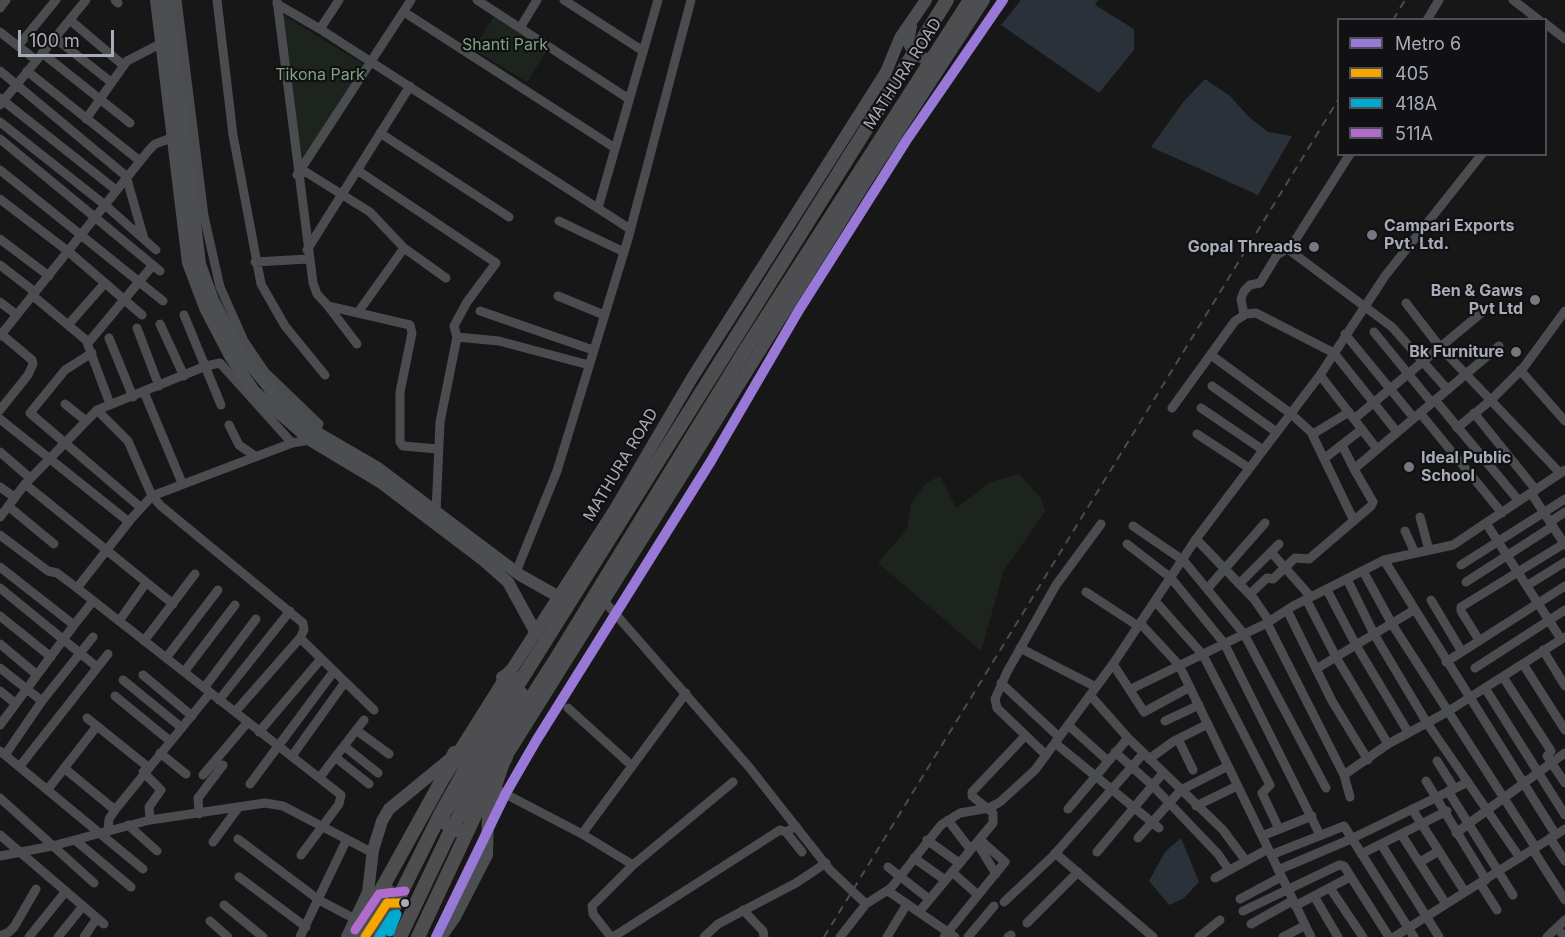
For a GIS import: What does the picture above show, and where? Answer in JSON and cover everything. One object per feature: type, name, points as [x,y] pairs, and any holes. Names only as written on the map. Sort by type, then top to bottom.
[{"type":"highway","name":"MATHURA ROAD","points":[[379,937],[441,813],[469,763],[947,0]]},
{"type":"highway","name":"MATHURA ROAD","points":[[401,937],[447,838],[484,771],[554,662],[744,352],[970,0]]},
{"type":"highway","points":[[355,937],[442,780],[508,676]]},
{"type":"highway","points":[[417,937],[506,758]]},
{"type":"main road","points":[[156,0],[188,263],[204,308],[242,376],[268,405],[380,482],[483,560],[508,582],[536,633]]},
{"type":"main road","points":[[168,0],[196,194],[200,264],[213,300],[233,339],[263,381],[313,436],[378,468],[516,572],[559,597]]},
{"type":"main road","name":"MATHURA ROAD","points":[[347,937],[368,892],[373,853],[382,820],[389,809],[450,759],[500,678],[508,676],[615,509],[692,378],[886,72],[900,39],[926,0]]},
{"type":"main road","name":"MATHURA ROAD","points":[[441,937],[455,918],[487,855],[488,809],[506,758],[867,180],[984,0]]},
{"type":"main road","points":[[912,21],[908,41],[918,56],[937,60],[950,54]]},
{"type":"main road","points":[[573,574],[584,571],[602,576],[608,597]]},
{"type":"main road","points":[[508,676],[522,693],[543,699]]},
{"type":"main road","points":[[469,830],[460,832],[449,828],[443,821],[445,813],[472,776],[522,693]]},
{"type":"street","points":[[0,8],[6,0]]},
{"type":"street","points":[[18,46],[56,0]]},
{"type":"street","points":[[87,0],[1,101],[116,190]]},
{"type":"street","points":[[177,0],[196,194]]},
{"type":"street","points":[[217,0],[233,135],[255,262],[261,284],[276,314],[325,375]]},
{"type":"street","points":[[320,29],[339,0]]},
{"type":"street","points":[[299,172],[411,0]]},
{"type":"street","points":[[477,0],[629,99]]},
{"type":"street","points":[[520,27],[537,0]]},
{"type":"street","points":[[564,0],[643,51]]},
{"type":"street","points":[[516,572],[557,471],[624,252],[691,0]]},
{"type":"street","points":[[912,21],[916,0]]},
{"type":"street","points":[[1428,18],[1439,0]]},
{"type":"street","points":[[1513,0],[1536,18]]},
{"type":"street","points":[[277,2],[630,229]]},
{"type":"street","points":[[277,2],[307,254],[317,294],[357,344]]},
{"type":"street","points":[[598,208],[655,2]]},
{"type":"street","points":[[404,12],[615,148]]},
{"type":"street","points":[[70,20],[123,65]]},
{"type":"street","points":[[1547,26],[1565,39]]},
{"type":"street","points":[[0,32],[100,99],[130,123]]},
{"type":"street","points":[[55,38],[111,82]]},
{"type":"street","points":[[86,119],[123,65],[160,44]]},
{"type":"street","points":[[0,71],[126,176],[144,239]]},
{"type":"street","points":[[27,71],[140,161]]},
{"type":"street","points":[[307,254],[341,195],[410,86]]},
{"type":"street","points":[[0,122],[105,205],[156,250]]},
{"type":"street","points":[[380,133],[509,217]]},
{"type":"street","points":[[0,410],[28,375],[33,364],[32,360],[0,334],[69,252],[126,176],[155,144],[174,137]]},
{"type":"street","points":[[0,139],[96,216],[156,268],[124,298],[88,343]]},
{"type":"street","points":[[1244,315],[1241,299],[1244,291],[1250,285],[1260,283],[1277,255],[1290,247],[1349,156]]},
{"type":"street","points":[[840,937],[866,904],[888,891],[927,840],[948,820],[960,813],[989,808],[1017,787],[1046,755],[1113,664],[1184,561],[1196,539],[1320,375],[1365,304],[1480,156]]},
{"type":"street","points":[[0,170],[83,234],[163,301]]},
{"type":"street","points":[[357,170],[496,263],[467,302],[454,326],[457,337],[438,449],[436,512]]},
{"type":"street","points":[[299,172],[374,215],[404,248],[446,278]]},
{"type":"street","points":[[0,199],[69,252],[141,315]]},
{"type":"street","points":[[559,221],[624,252]]},
{"type":"street","points":[[0,239],[49,276]]},
{"type":"street","points":[[1290,247],[1290,253],[1365,304],[1392,327],[1448,390]]},
{"type":"street","points":[[359,311],[404,248]]},
{"type":"street","points":[[255,262],[307,254]]},
{"type":"street","points":[[0,265],[88,343],[110,404]]},
{"type":"street","points":[[68,325],[105,283]]},
{"type":"street","points":[[558,296],[604,315]]},
{"type":"street","points":[[0,302],[17,315]]},
{"type":"street","points":[[1131,689],[1268,622],[1309,598],[1384,560],[1453,545],[1562,472],[1440,347],[1406,303]]},
{"type":"street","points":[[328,306],[359,311],[410,325],[412,333],[400,392],[399,442],[403,446],[438,449]]},
{"type":"street","points":[[1313,434],[1372,404],[1486,309]]},
{"type":"street","points":[[1457,428],[1491,400],[1520,370],[1565,311]]},
{"type":"street","points":[[480,312],[593,350]]},
{"type":"street","points":[[1172,408],[1235,321],[1244,315],[1256,314],[1334,353],[1372,404],[1397,432]]},
{"type":"street","points":[[184,315],[221,405]]},
{"type":"street","points":[[160,324],[183,376]]},
{"type":"street","points":[[137,328],[159,386]]},
{"type":"street","points":[[1374,332],[1407,374],[1519,501]]},
{"type":"street","points":[[1345,334],[1502,513]]},
{"type":"street","points":[[457,337],[500,341],[589,364]]},
{"type":"street","points":[[109,338],[133,397]]},
{"type":"street","points":[[1354,469],[1499,346]]},
{"type":"street","points":[[92,353],[65,370],[30,413],[140,507]]},
{"type":"street","points":[[1211,355],[1290,413],[1313,434],[1354,520]]},
{"type":"street","points":[[0,517],[28,481],[97,410],[206,366],[220,363],[292,443]]},
{"type":"street","points":[[1520,370],[1565,421]]},
{"type":"street","points":[[1320,375],[1377,449]]},
{"type":"street","points":[[1212,386],[1275,432]]},
{"type":"street","points":[[144,392],[182,483]]},
{"type":"street","points":[[65,404],[85,420]]},
{"type":"street","points":[[1201,408],[1263,450]]},
{"type":"street","points":[[97,410],[128,441],[152,496],[303,623],[304,630],[300,638],[235,712]]},
{"type":"street","points":[[1474,413],[1534,491],[1544,513],[1556,526],[1565,544],[1461,607],[1479,640]]},
{"type":"street","points":[[0,419],[49,461],[129,522]]},
{"type":"street","points":[[229,425],[239,446],[255,456]]},
{"type":"street","points":[[1325,458],[1362,429]]},
{"type":"street","points":[[1197,434],[1249,468]]},
{"type":"street","points":[[78,588],[140,507],[152,496],[313,436]]},
{"type":"street","points":[[1250,594],[1267,578],[1273,579],[1297,557],[1309,559],[1372,504],[1342,445]]},
{"type":"street","points":[[0,452],[28,481],[107,551],[173,604]]},
{"type":"street","points":[[0,486],[14,497]]},
{"type":"street","points":[[1461,565],[1565,499]]},
{"type":"street","points":[[8,506],[54,544]]},
{"type":"street","points":[[1466,582],[1556,526],[1565,512]]},
{"type":"street","points":[[1419,517],[1429,550]]},
{"type":"street","points":[[1207,589],[1223,568],[1265,523]]},
{"type":"street","points":[[1344,775],[1388,744],[1469,699],[1563,638],[1486,523]]},
{"type":"street","points":[[1046,755],[995,703],[1001,683],[1056,585],[1101,524]]},
{"type":"street","points":[[1133,526],[1184,561],[1244,634],[1326,788]]},
{"type":"street","points":[[1405,531],[1415,553]]},
{"type":"street","points":[[0,535],[48,571],[57,573],[78,588],[247,723],[320,777],[342,797],[301,855]]},
{"type":"street","points":[[1196,539],[1250,594],[1268,622],[1344,775],[1350,797]]},
{"type":"street","points":[[1126,544],[1171,578],[1224,644],[1320,835]]},
{"type":"street","points":[[1239,584],[1279,544]]},
{"type":"street","points":[[1522,547],[1532,563]]},
{"type":"street","points":[[1271,552],[1309,598],[1336,657],[1388,744]]},
{"type":"street","points":[[1384,560],[1523,784],[1565,861]]},
{"type":"street","points":[[1528,585],[1565,562]]},
{"type":"street","points":[[0,567],[74,625]]},
{"type":"street","points":[[1363,571],[1392,624],[1504,798],[1565,900]]},
{"type":"street","points":[[144,641],[195,574]]},
{"type":"street","points":[[1347,579],[1374,634],[1427,723],[1520,858]]},
{"type":"street","points":[[119,621],[146,583]]},
{"type":"street","points":[[1446,662],[1565,586]]},
{"type":"street","points":[[0,588],[97,667]]},
{"type":"street","points":[[166,658],[218,590]]},
{"type":"street","points":[[1327,590],[1356,645],[1408,732]]},
{"type":"street","points":[[1086,592],[1139,625],[1179,665],[1311,937]]},
{"type":"street","points":[[608,597],[844,885],[866,904]]},
{"type":"street","points":[[1431,600],[1462,652]]},
{"type":"street","points":[[1,721],[93,601]]},
{"type":"street","points":[[1155,602],[1203,655],[1270,785],[1262,793],[1280,829]]},
{"type":"street","points":[[184,672],[235,605]]},
{"type":"street","points":[[1287,610],[1332,701],[1368,760]]},
{"type":"street","points":[[1316,669],[1413,610]]},
{"type":"street","points":[[1475,668],[1565,610]]},
{"type":"street","points":[[219,700],[290,611]]},
{"type":"street","points":[[0,616],[51,657]]},
{"type":"street","points":[[103,831],[115,810],[192,716],[256,619]]},
{"type":"street","points":[[93,637],[3,753],[103,831],[144,869]]},
{"type":"street","points":[[300,638],[374,710]]},
{"type":"street","points":[[0,644],[36,674]]},
{"type":"street","points":[[1020,648],[1093,691],[1128,738],[1223,830],[1246,861]]},
{"type":"street","points":[[1543,650],[1565,686]]},
{"type":"street","points":[[20,766],[108,654]]},
{"type":"street","points":[[260,732],[321,659]]},
{"type":"street","points":[[1113,664],[1144,712],[1190,687]]},
{"type":"street","points":[[1523,664],[1565,730]]},
{"type":"street","points":[[0,668],[42,701]]},
{"type":"street","points":[[250,784],[334,671]]},
{"type":"street","points":[[143,675],[192,716]]},
{"type":"street","points":[[1503,677],[1551,751],[1547,756],[1565,783]]},
{"type":"street","points":[[123,680],[182,728]]},
{"type":"street","points":[[292,756],[345,682]]},
{"type":"street","points":[[1001,683],[1094,776],[1156,825]]},
{"type":"street","points":[[1485,688],[1565,815]]},
{"type":"street","points":[[0,692],[15,703]]},
{"type":"street","points":[[582,834],[686,693]]},
{"type":"street","points":[[115,696],[170,741]]},
{"type":"street","points":[[1165,721],[1199,705]]},
{"type":"street","points":[[568,708],[631,765]]},
{"type":"street","points":[[87,718],[146,770],[161,790],[149,807],[150,820]]},
{"type":"street","points":[[320,777],[364,720]]},
{"type":"street","points":[[203,775],[247,723]]},
{"type":"street","points":[[1004,902],[1055,853],[1132,767],[1146,756],[1208,724]]},
{"type":"street","points":[[1068,725],[1107,760]]},
{"type":"street","points":[[48,789],[97,726]]},
{"type":"street","points":[[356,729],[389,754]]},
{"type":"street","points":[[919,912],[994,822],[993,813],[972,796],[972,792],[1025,736]]},
{"type":"street","points":[[1068,809],[1107,760],[1128,738]]},
{"type":"street","points":[[1178,739],[1193,770]]},
{"type":"street","points":[[344,746],[378,773]]},
{"type":"street","points":[[1115,752],[1169,803],[1218,854],[1229,870]]},
{"type":"street","points":[[160,753],[186,774]]},
{"type":"street","points":[[1456,833],[1565,753]]},
{"type":"street","points":[[336,757],[369,784]]},
{"type":"street","points":[[1437,761],[1457,806],[1513,895]]},
{"type":"street","points":[[199,814],[198,798],[223,765]]},
{"type":"street","points":[[1138,838],[1156,825],[1169,803],[1181,789],[1228,766]]},
{"type":"street","points":[[64,768],[115,810]]},
{"type":"street","points":[[1097,852],[1163,773]]},
{"type":"street","points":[[1426,781],[1497,910]]},
{"type":"street","points":[[733,782],[633,866],[591,909],[612,937],[780,830],[786,832],[802,852]]},
{"type":"street","points":[[1240,899],[1280,873],[1468,782]]},
{"type":"street","points":[[1197,806],[1237,786]]},
{"type":"street","points":[[496,789],[582,834],[633,866]]},
{"type":"street","points":[[0,798],[94,883]]},
{"type":"street","points":[[0,856],[52,846],[150,820],[265,802],[275,804],[373,853]]},
{"type":"street","points":[[1361,854],[1457,806]]},
{"type":"street","points":[[364,937],[428,807]]},
{"type":"street","points":[[213,842],[238,808]]},
{"type":"street","points":[[1412,809],[1465,892]]},
{"type":"street","points":[[1262,836],[1312,816]]},
{"type":"street","points":[[888,891],[949,936],[1005,862],[976,844],[948,820]]},
{"type":"street","points":[[128,825],[157,851]]},
{"type":"street","points":[[1215,878],[1246,861],[1342,825],[1414,937]]},
{"type":"street","points":[[786,832],[796,826]]},
{"type":"street","points":[[1394,937],[1565,829]]},
{"type":"street","points":[[1401,834],[1446,904]]},
{"type":"street","points":[[0,835],[100,921],[84,937]]},
{"type":"street","points":[[238,839],[319,900],[355,919]]},
{"type":"street","points":[[75,840],[131,887]]},
{"type":"street","points":[[927,840],[959,863]]},
{"type":"street","points":[[300,937],[345,841]]},
{"type":"street","points":[[976,844],[996,874]]},
{"type":"street","points":[[1381,844],[1439,937]]},
{"type":"street","points":[[1420,862],[1439,852]]},
{"type":"street","points":[[1055,853],[1153,937]]},
{"type":"street","points":[[914,858],[978,895]]},
{"type":"street","points":[[704,937],[718,924],[790,886],[826,863]]},
{"type":"street","points":[[1243,911],[1339,865],[1344,866],[1389,937]]},
{"type":"street","points":[[888,867],[929,899]]},
{"type":"street","points":[[1027,923],[1078,872]]},
{"type":"street","points":[[239,877],[306,927]]},
{"type":"street","points":[[1251,924],[1350,877]]},
{"type":"street","points":[[1330,888],[1363,937]]},
{"type":"street","points":[[0,936],[15,927],[36,889]]},
{"type":"street","points":[[29,937],[66,891]]},
{"type":"street","points":[[1314,896],[1338,937]]},
{"type":"street","points":[[376,916],[387,903],[405,903],[416,911],[420,919],[417,937]]},
{"type":"street","points":[[401,937],[411,916],[405,903]]},
{"type":"street","points":[[887,937],[907,904]]},
{"type":"street","points":[[224,905],[263,937]]},
{"type":"street","points":[[58,937],[83,906]]},
{"type":"street","points":[[968,937],[994,906]]},
{"type":"street","points":[[744,910],[763,931],[764,937]]},
{"type":"street","points":[[1199,937],[1220,920]]},
{"type":"street","points":[[210,921],[228,937]]},
{"type":"street","points":[[1546,937],[1561,924],[1565,937]]},
{"type":"street","points":[[1283,937],[1294,934],[1304,926]]},
{"type":"green space","name":"Tikona Park","points":[[280,13],[363,64],[300,165]]},
{"type":"green space","name":"Shanti Park","points":[[496,14],[548,49],[527,82],[473,49]]},
{"type":"green space","points":[[1019,474],[1041,498],[1045,512],[1004,570],[981,651],[878,563],[907,529],[911,503],[926,483],[940,476],[956,508],[991,482]]},
{"type":"shaded area","points":[[1021,0],[1098,0],[1095,5],[1134,29],[1134,50],[1099,93],[1001,25]]},
{"type":"shaded area","points":[[1205,79],[1230,96],[1249,117],[1268,132],[1292,136],[1258,195],[1151,147],[1184,101]]},
{"type":"shaded area","points":[[1181,838],[1199,882],[1184,898],[1169,905],[1149,881],[1165,852]]},
{"type":"railway","points":[[1394,18],[1405,0]]},
{"type":"railway","points":[[824,937],[1337,102]]},
{"type":"metro line","name":"6","points":[[436,937],[506,793],[536,741],[711,461],[799,310],[906,141],[1003,0]]},
{"type":"transit line","name":"511A","points":[[355,930],[379,894],[405,891]]},
{"type":"transit line","name":"405","points":[[365,937],[387,903],[405,903]]},
{"type":"transit line","name":"418A","points":[[379,937],[393,915],[397,914],[390,932]]},
{"type":"place","name":"Campari Exports Pvt. Ltd.","points":[[1372,235]]},
{"type":"place","name":"Gopal Threads","points":[[1314,247]]},
{"type":"place","name":"Ben & Gaws Pvt Ltd","points":[[1535,300]]},
{"type":"place","name":"Bk Furniture","points":[[1516,352]]},
{"type":"place","name":"Ideal Public School","points":[[1409,467]]}]
